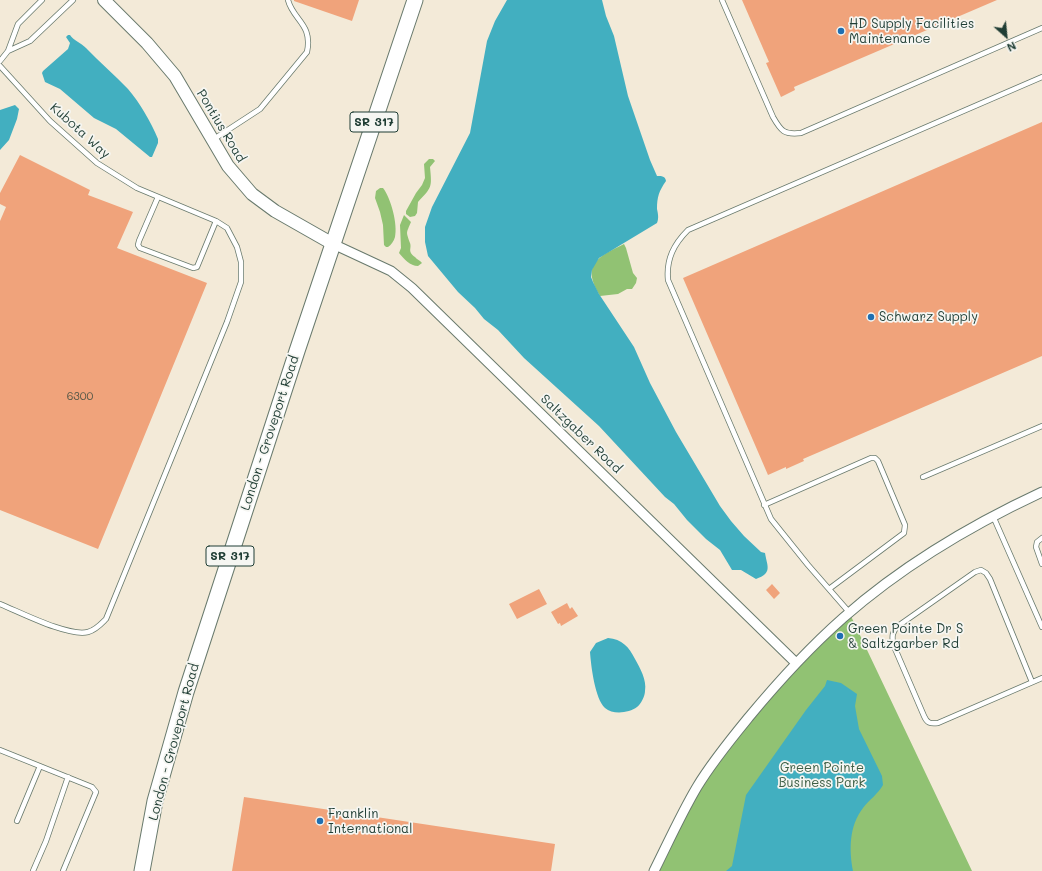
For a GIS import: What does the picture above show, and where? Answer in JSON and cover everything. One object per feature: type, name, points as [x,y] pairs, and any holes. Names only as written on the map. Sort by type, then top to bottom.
[{"type":"main road","name":"London - Groveport Road","points":[[142,871],[155,801],[186,692],[415,0]]},
{"type":"street","name":"Pontius Road","points":[[104,0],[155,52],[175,76],[228,166],[252,194],[275,211],[333,244]]},
{"type":"street","name":"Saltzgaber Road","points":[[333,244],[391,271],[412,288],[796,663]]},
{"type":"street","points":[[654,871],[674,830],[701,781],[724,747],[766,696],[796,663],[849,612],[874,592],[938,547],[993,516],[1042,492]]},
{"type":"lane","points":[[0,61],[8,51],[18,24],[42,0]]},
{"type":"lane","points":[[8,51],[30,40],[73,0]]},
{"type":"lane","points":[[212,140],[260,109],[307,52],[309,45],[303,23],[294,12],[288,0]]},
{"type":"lane","points":[[722,0],[773,117],[780,128],[790,134],[801,133],[1042,28]]},
{"type":"lane","name":"Kubota Way","points":[[0,66],[50,121],[97,163],[137,188],[216,221],[227,228],[238,247],[241,262],[241,282],[224,329],[106,619],[98,627],[89,632],[78,633],[55,627],[0,604]]},
{"type":"lane","points":[[849,612],[776,527],[764,505],[668,280],[668,262],[673,248],[688,230],[1042,77]]},
{"type":"lane","points":[[158,197],[139,241],[138,245],[140,248],[193,268],[197,267],[216,221]]},
{"type":"lane","points":[[923,477],[1042,426]]},
{"type":"lane","points":[[764,505],[871,458],[875,458],[878,461],[905,526],[904,533],[829,589]]},
{"type":"lane","points":[[993,516],[1042,627]]},
{"type":"lane","points":[[1042,538],[1037,542],[1036,548],[1042,564]]},
{"type":"lane","points":[[1032,682],[990,579],[986,573],[981,570],[975,572],[893,631],[893,644],[924,716],[927,722],[932,724],[938,723],[1042,678]]},
{"type":"lane","points":[[0,750],[92,787],[96,792],[63,871]]},
{"type":"lane","points":[[17,820],[40,766]]},
{"type":"lane","points":[[33,871],[46,842],[68,777]]},
{"type":"green space","points":[[429,159],[433,159],[435,161],[430,167],[430,187],[418,202],[417,213],[415,216],[410,217],[406,214],[406,211],[422,185],[425,178],[424,164]]},
{"type":"green space","points":[[383,188],[389,198],[396,226],[395,237],[388,247],[384,245],[383,225],[375,198],[376,191]]},
{"type":"green space","points":[[404,215],[411,222],[407,234],[411,253],[422,263],[418,266],[415,266],[405,260],[399,253],[401,248],[400,225]]},
{"type":"green space","points":[[624,244],[633,273],[637,278],[636,283],[632,289],[627,289],[618,294],[600,296],[594,285],[592,269],[595,263],[606,253]]},
{"type":"green space","name":"Green Pointe Business Park","points":[[849,612],[972,871],[654,871],[724,747]]},
{"type":"water","points":[[507,0],[602,0],[606,16],[614,36],[628,96],[650,160],[657,176],[665,178],[666,181],[658,198],[657,223],[599,258],[592,270],[591,277],[599,294],[634,347],[650,383],[676,432],[720,506],[744,536],[761,552],[765,553],[768,569],[767,572],[761,577],[756,579],[741,570],[732,570],[720,550],[706,539],[687,520],[674,504],[665,497],[599,426],[524,358],[498,330],[484,319],[458,292],[428,256],[425,242],[425,227],[432,207],[470,133],[487,41],[495,21]]},
{"type":"water","points":[[68,35],[86,48],[128,89],[137,100],[149,119],[158,139],[158,143],[152,157],[150,157],[116,129],[94,118],[60,89],[45,82],[42,73],[68,49],[70,43],[66,37]]},
{"type":"water","points":[[15,105],[19,109],[17,119],[9,140],[0,150],[0,110]]},
{"type":"water","points":[[608,638],[617,640],[628,647],[643,674],[645,687],[644,697],[638,706],[630,711],[612,712],[608,710],[602,704],[596,690],[590,652],[596,643]]},
{"type":"water","points":[[827,680],[841,683],[857,694],[855,706],[859,729],[882,776],[883,785],[863,808],[855,822],[851,838],[853,871],[726,871],[732,866],[746,795],[806,710],[825,686]]},
{"type":"building","points":[[294,0],[359,0],[352,21]]},
{"type":"building","name":"HD Supply Facilities Maintenance","points":[[742,0],[997,0],[794,87],[795,90],[781,97],[766,63],[769,62]]},
{"type":"building","name":"Schwarz Supply","points":[[1042,122],[1042,356],[803,459],[804,461],[786,469],[786,467],[768,475],[683,278]]},
{"type":"building","points":[[20,155],[90,190],[88,195],[133,212],[117,248],[207,283],[98,549],[0,510],[0,221],[6,207],[0,204],[0,193]]},
{"type":"building","points":[[772,584],[780,593],[774,599],[766,590]]},
{"type":"building","points":[[539,589],[547,604],[517,619],[509,604]]},
{"type":"building","points":[[567,603],[570,609],[572,607],[578,616],[561,626],[560,623],[558,624],[551,612]]},
{"type":"building","name":"Franklin International","points":[[244,797],[555,844],[551,871],[232,871]]},
{"type":"place","name":"HD Supply Facilities Maintenance","points":[[841,31]]},
{"type":"place","name":"Schwarz Supply","points":[[871,317]]},
{"type":"place","name":"Green Pointe Dr S & Saltzgarber Rd","points":[[840,636]]},
{"type":"place","name":"Franklin International","points":[[320,821]]}]
